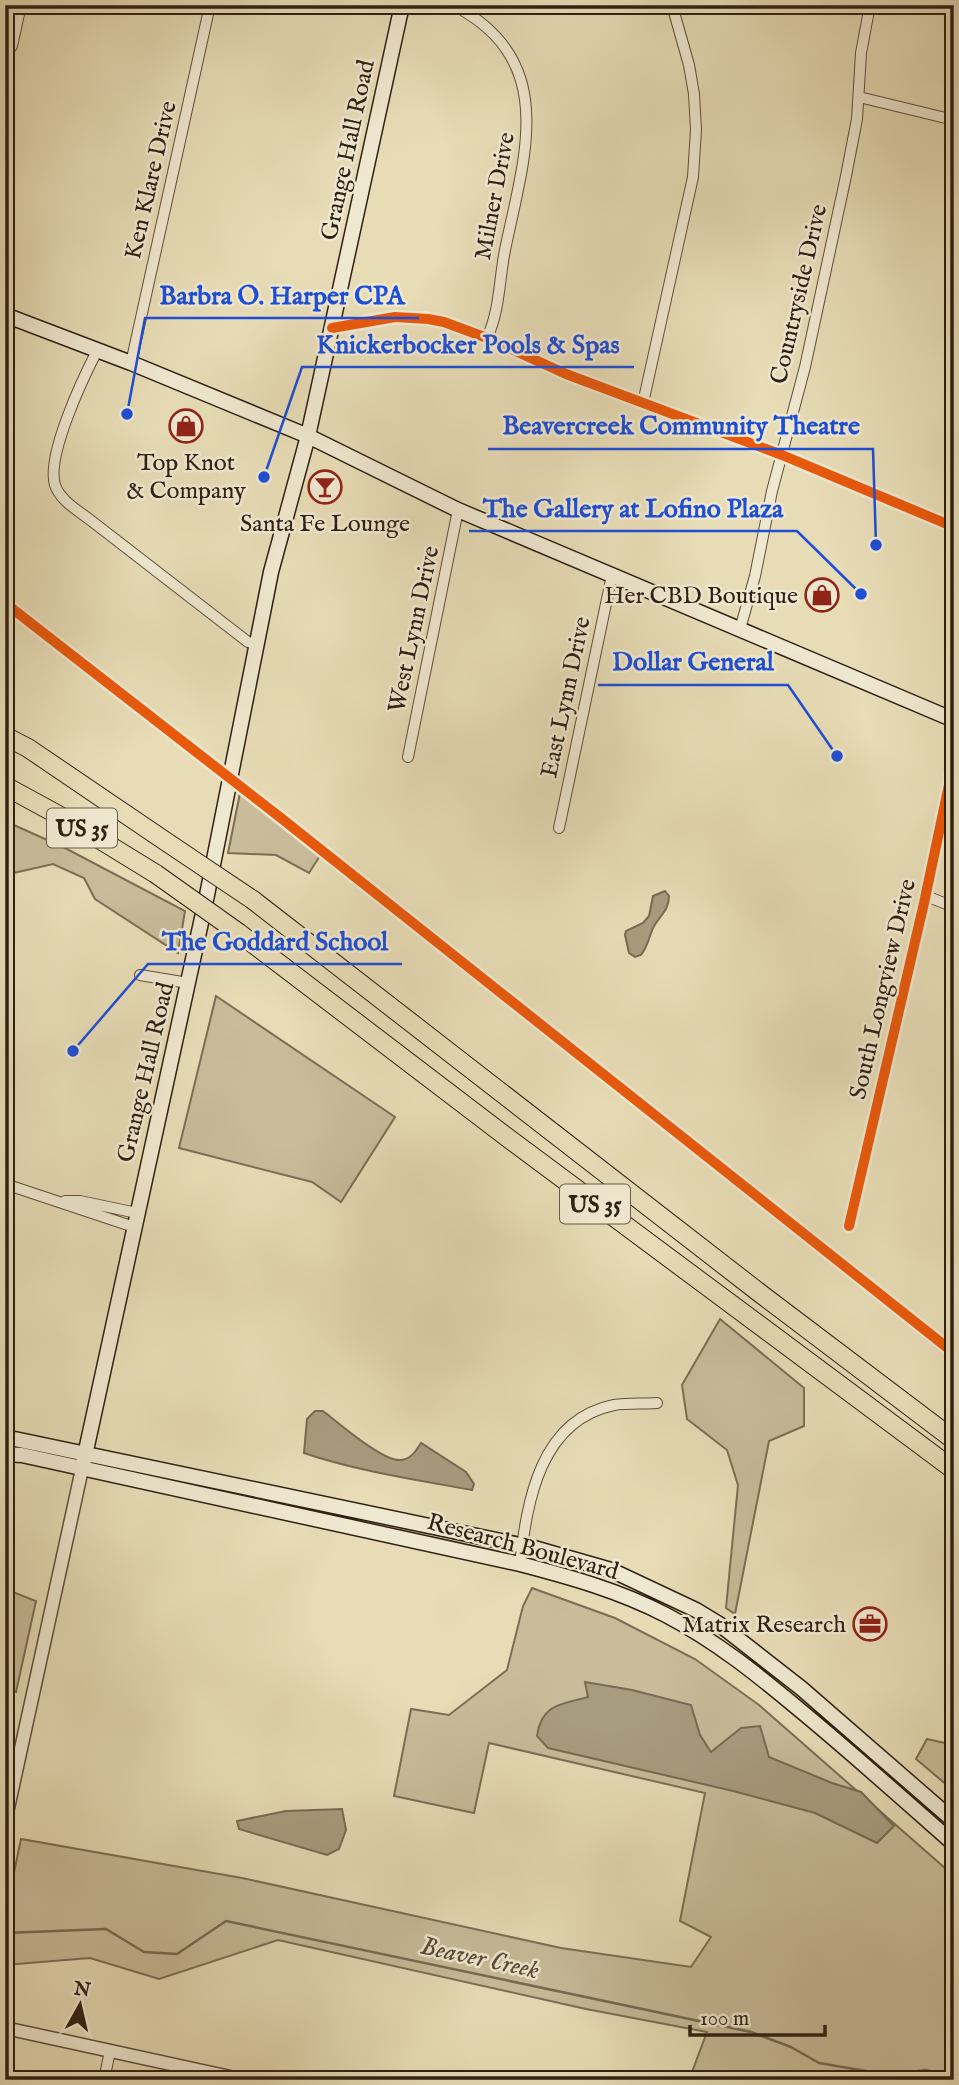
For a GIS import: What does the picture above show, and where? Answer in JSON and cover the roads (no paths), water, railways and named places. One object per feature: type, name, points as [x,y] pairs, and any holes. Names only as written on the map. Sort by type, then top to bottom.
[{"type":"highway","points":[[5,736],[28,748],[112,805]]},
{"type":"highway","name":"US 35","points":[[5,746],[48,767],[112,805],[253,900],[750,1286],[954,1440]]},
{"type":"highway","name":"US 35","points":[[5,786],[107,843],[239,933],[512,1142],[954,1470]]},
{"type":"highway","points":[[5,796],[107,843]]},
{"type":"main road","name":"Grange Hall Road","points":[[83,1461],[207,895],[255,644],[271,572],[308,436],[402,5]]},
{"type":"main road","points":[[5,315],[131,363],[308,436],[458,510],[954,720]]},
{"type":"main road","name":"Research Boulevard","points":[[5,1437],[83,1461],[520,1564],[618,1593],[705,1636],[738,1659],[844,1747],[954,1844]]},
{"type":"main road","name":"Research Boulevard","points":[[5,1454],[83,1461],[522,1546],[611,1570],[719,1624],[801,1688],[954,1821]]},
{"type":"street","points":[[5,55],[12,46],[21,5]]},
{"type":"street","name":"Ken Klare Drive","points":[[131,363],[211,5]]},
{"type":"street","name":"Milner Drive","points":[[453,5],[486,27],[499,41],[518,74],[527,109],[526,146],[501,270],[497,314],[487,338]]},
{"type":"street","points":[[643,402],[693,177],[696,130],[694,94],[690,65],[672,5]]},
{"type":"street","name":"Countryside Drive","points":[[740,629],[755,576],[772,491],[805,367],[846,176],[857,119],[861,53],[870,5]]},
{"type":"street","points":[[859,97],[954,120]]},
{"type":"street","points":[[332,328],[395,317],[444,322],[487,338],[566,374],[782,455],[954,527]]},
{"type":"street","points":[[97,351],[84,376],[57,450],[53,474],[56,487],[65,500],[89,519],[248,642],[255,644]]},
{"type":"street","name":"West Lynn Drive","points":[[408,757],[458,510]]},
{"type":"street","name":"East Lynn Drive","points":[[559,828],[612,575]]},
{"type":"street","name":"South Longview Drive","points":[[849,1226],[926,896],[954,761]]},
{"type":"street","points":[[926,896],[954,907]]},
{"type":"street","points":[[140,975],[188,983]]},
{"type":"street","points":[[5,1184],[54,1201],[135,1220]]},
{"type":"street","points":[[520,1564],[538,1474],[544,1459],[561,1435],[596,1410],[625,1404],[657,1404]]},
{"type":"street","name":"Grange Hall Road","points":[[5,1822],[83,1461]]},
{"type":"street","points":[[5,2028],[244,2080]]},
{"type":"street","points":[[104,2080],[110,2051]]},
{"type":"waterway","name":"Beaver Creek","points":[[5,1933],[106,1929],[144,1952],[177,1954],[226,1921],[751,2032],[791,2047],[819,2063],[889,2075],[926,2070],[954,2078]]},
{"type":"place","name":"Barbra O. Harper CPA","points":[[127,414]]},
{"type":"place","name":"Top Knot & Company","points":[[186,426]]},
{"type":"place","name":"Knickerbocker Pools & Spas","points":[[264,477]]},
{"type":"place","name":"Santa Fe Lounge","points":[[325,487]]},
{"type":"place","name":"Beavercreek Community Theatre","points":[[876,545]]},
{"type":"place","name":"The Gallery at Lofino Plaza","points":[[861,594]]},
{"type":"place","name":"Her CBD Boutique","points":[[822,595]]},
{"type":"place","name":"Dollar General","points":[[837,756]]},
{"type":"place","name":"The Goddard School","points":[[73,1051]]},
{"type":"place","name":"Matrix Research","points":[[870,1624]]}]
